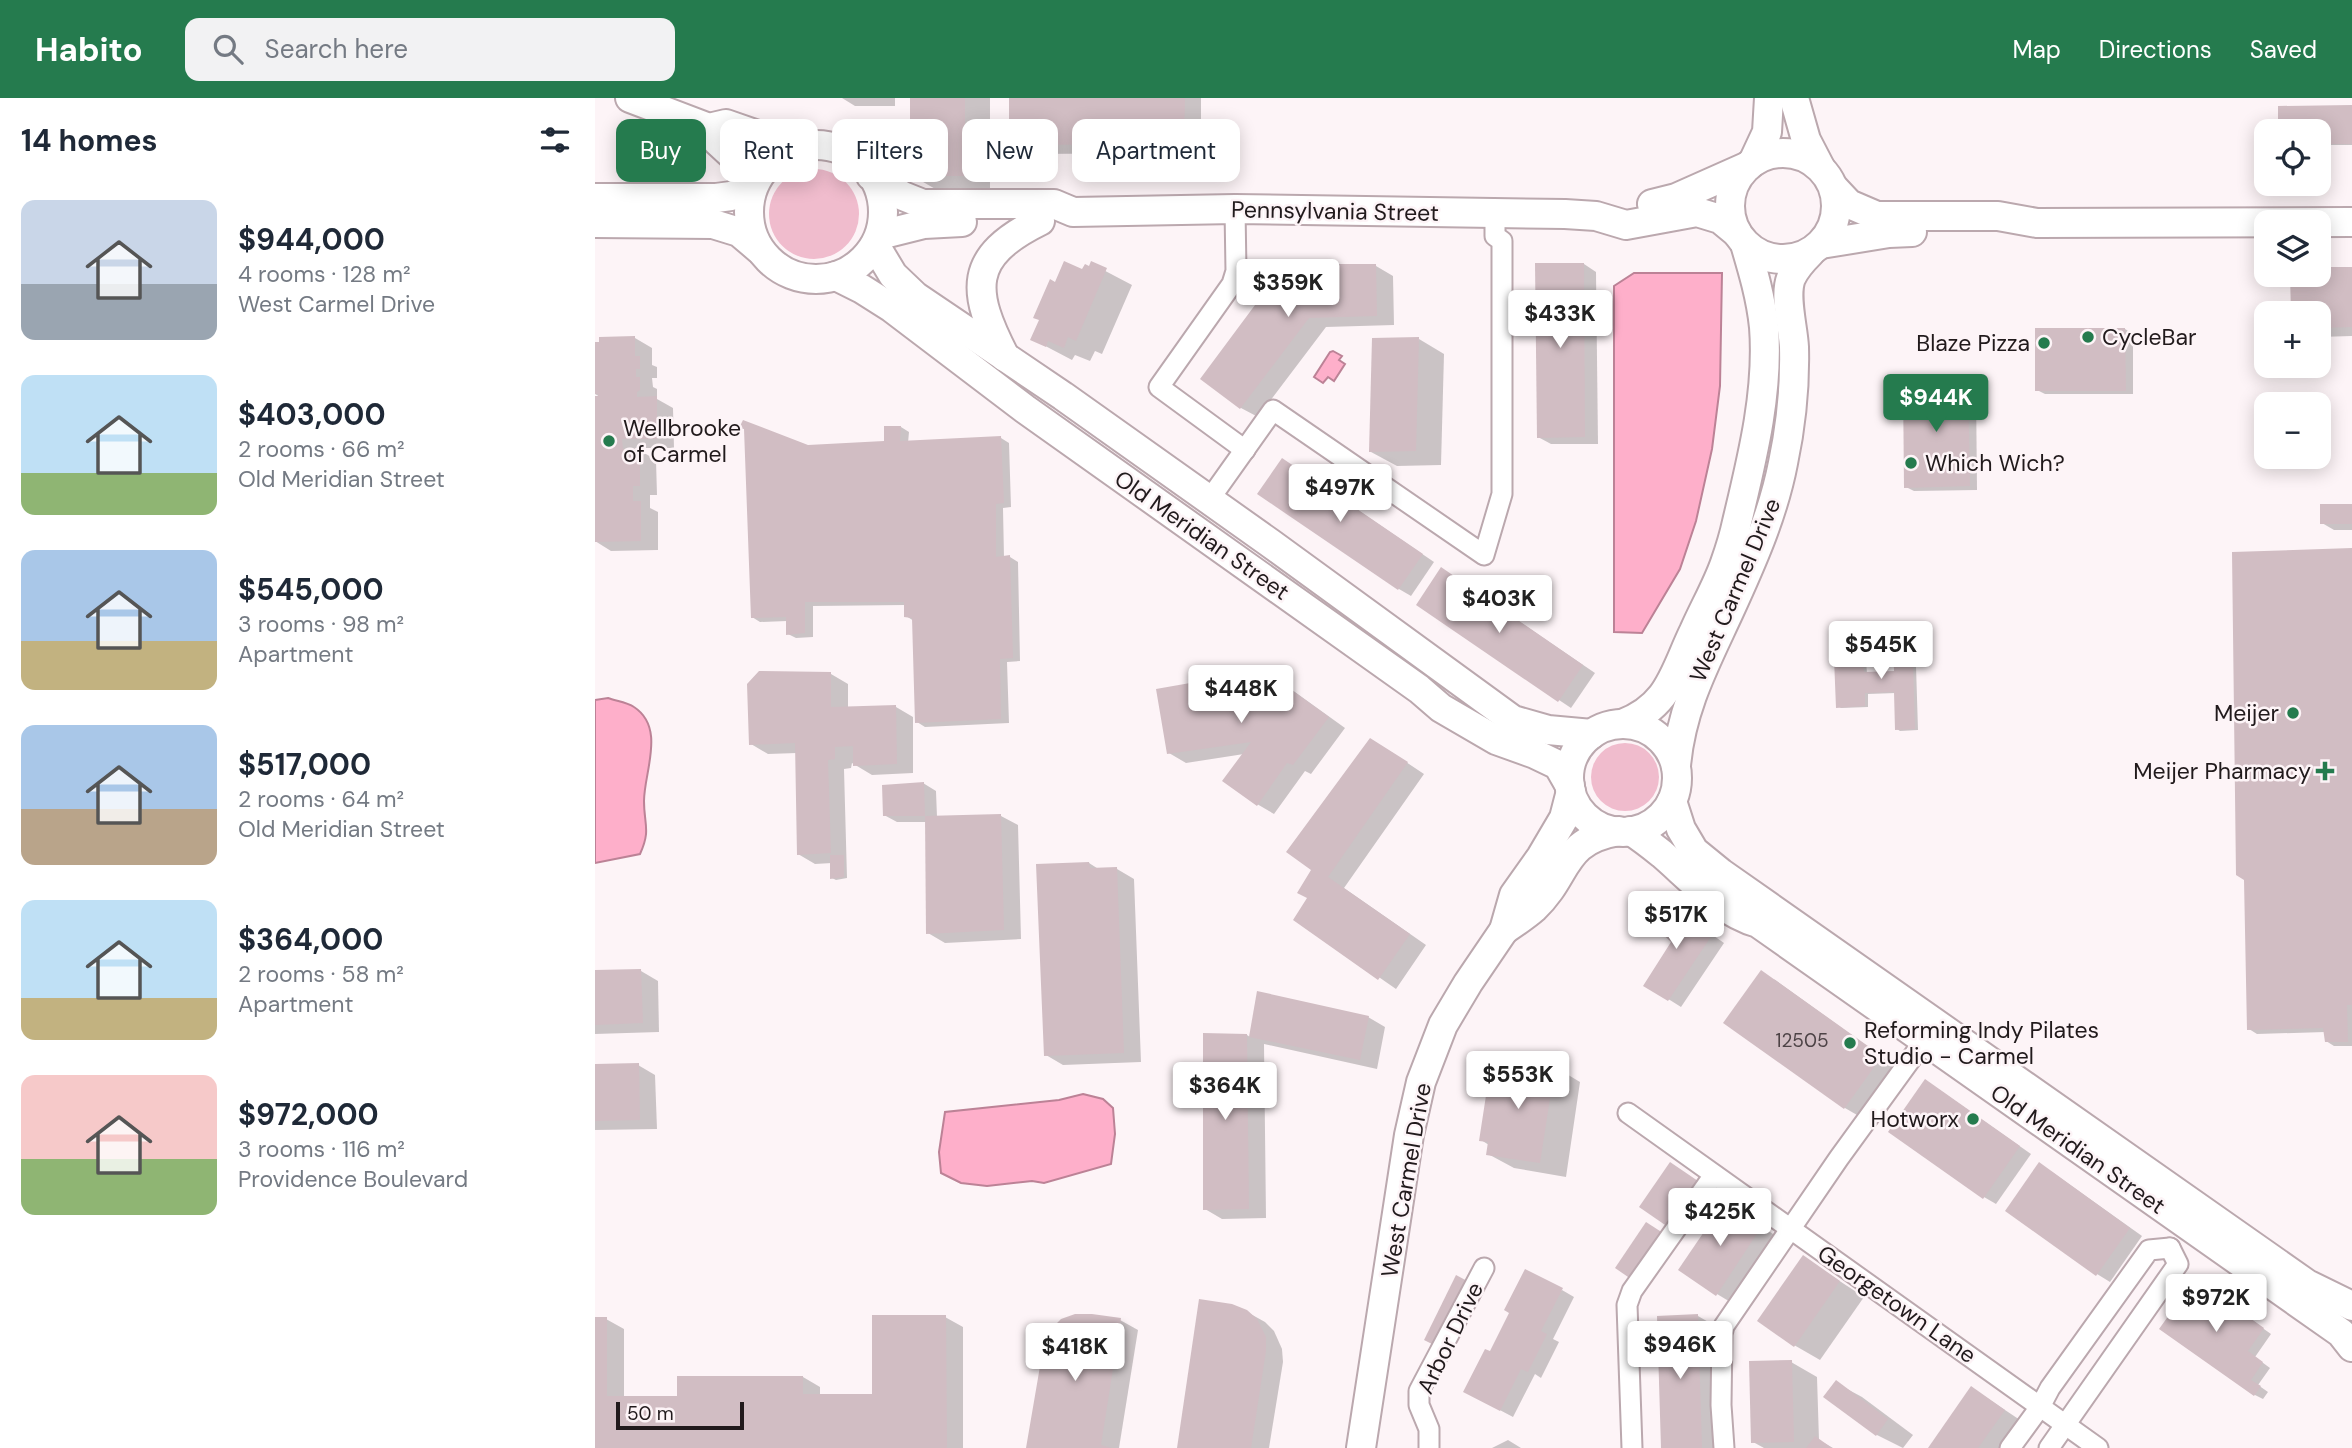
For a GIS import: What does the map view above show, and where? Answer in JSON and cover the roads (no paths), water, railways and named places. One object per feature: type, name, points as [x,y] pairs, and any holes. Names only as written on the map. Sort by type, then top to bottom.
[{"type":"main road","points":[[630,98],[709,128],[720,125]]},
{"type":"main road","points":[[1769,98],[1767,132],[1751,164],[1736,182],[1730,201],[1731,214],[1741,238],[1762,256],[1776,259],[1797,258],[1816,249],[1889,233],[2009,230],[2037,223]]},
{"type":"main road","points":[[1794,98],[1806,140],[1827,178],[1837,208],[1835,221],[1816,249]]},
{"type":"main road","points":[[709,128],[717,141],[755,183]]},
{"type":"main road","points":[[1751,164],[1771,154],[1791,153],[1809,160],[1849,204],[1877,216],[1998,216],[2037,223],[2352,222]]},
{"type":"main road","name":"Pennsylvania Street","points":[[1596,216],[1609,208],[1657,203],[1676,198],[1751,164]]},
{"type":"main road","points":[[595,223],[713,224],[739,232],[759,248],[772,264],[789,274],[809,279],[836,276],[861,263],[877,240],[883,219],[882,204],[873,182]]},
{"type":"main road","name":"Pennsylvania Street","points":[[881,182],[903,196],[923,204],[1054,204],[1073,212],[1235,209],[1504,213],[1596,216],[1626,225],[1638,225],[1697,212],[1720,219],[1741,238]]},
{"type":"main road","points":[[595,198],[716,198],[731,195],[755,183]]},
{"type":"main road","points":[[755,183],[748,209],[759,248]]},
{"type":"main road","name":"Pennsylvania Street","points":[[877,240],[934,222],[1057,222],[1073,212]]},
{"type":"main road","points":[[1005,357],[983,309],[983,278],[998,248],[1017,233],[1040,221]]},
{"type":"main road","name":"West Carmel Drive","points":[[1622,724],[1645,712],[1667,691],[1715,588],[1733,540],[1759,416],[1764,328],[1759,292],[1741,238]]},
{"type":"main road","name":"Old Meridian Street","points":[[877,240],[901,284],[1209,500],[1513,720],[1548,730],[1592,734]]},
{"type":"main road","name":"West Carmel Drive","points":[[1675,766],[1685,711],[1764,531],[1777,491],[1787,439],[1793,379],[1794,348],[1788,295],[1791,278],[1816,249]]},
{"type":"main road","name":"Old Meridian Street","points":[[836,276],[869,293],[892,309],[1025,409],[1419,689],[1441,708],[1496,740],[1558,765],[1570,788]]},
{"type":"main road","points":[[1622,724],[1643,727],[1660,738],[1672,756],[1676,784],[1672,801],[1655,821],[1625,831],[1598,825],[1589,819],[1575,802],[1570,788],[1570,774],[1576,751],[1592,734],[1611,725],[1622,724]]},
{"type":"main road","name":"West Carmel Drive","points":[[1361,1448],[1415,1104],[1443,1025],[1504,930],[1514,895],[1564,818],[1570,788]]},
{"type":"main road","name":"Old Meridian Street","points":[[1672,801],[1681,829],[1694,851],[1721,873],[2307,1284],[2352,1306]]},
{"type":"main road","name":"West Carmel Drive","points":[[1504,930],[1535,907],[1574,851],[1584,843],[1605,834],[1625,831]]},
{"type":"main road","name":"Old Meridian Street","points":[[1625,831],[1661,853],[1709,895],[1744,919],[1758,923],[2341,1333],[2352,1347]]},
{"type":"street","points":[[1235,209],[1236,271],[1232,284],[1159,387],[1245,450]]},
{"type":"street","points":[[1209,500],[1273,410],[1484,555],[1502,494],[1502,241],[1511,235],[1504,213]]},
{"type":"street","points":[[1724,1448],[1721,1405],[1724,1326],[1924,1041]]},
{"type":"street","name":"Georgetown Lane","points":[[1627,1113],[2098,1448]]},
{"type":"street","points":[[1632,1448],[1627,1305],[1632,1291],[1714,1175]]},
{"type":"street","points":[[2010,1448],[2149,1250],[2170,1248],[2186,1225]]},
{"type":"street","points":[[2049,1448],[2178,1264],[2170,1248]]},
{"type":"street","name":"Arbor Drive","points":[[1429,1448],[1429,1429],[1419,1405],[1419,1391],[1484,1268]]},
{"type":"place","name":"CycleBar","points":[[2088,337]]},
{"type":"place","name":"Blaze Pizza","points":[[2044,343]]},
{"type":"place","name":"Wellbrooke of Carmel","points":[[609,441]]},
{"type":"place","name":"Which Wich?","points":[[1911,463]]},
{"type":"place","name":"Meijer","points":[[2293,713]]},
{"type":"place","name":"Meijer Pharmacy","points":[[2325,771]]},
{"type":"place","name":"Reforming Indy Pilates Studio - Carmel","points":[[1850,1043]]},
{"type":"place","name":"Hotworx","points":[[1973,1119]]}]
